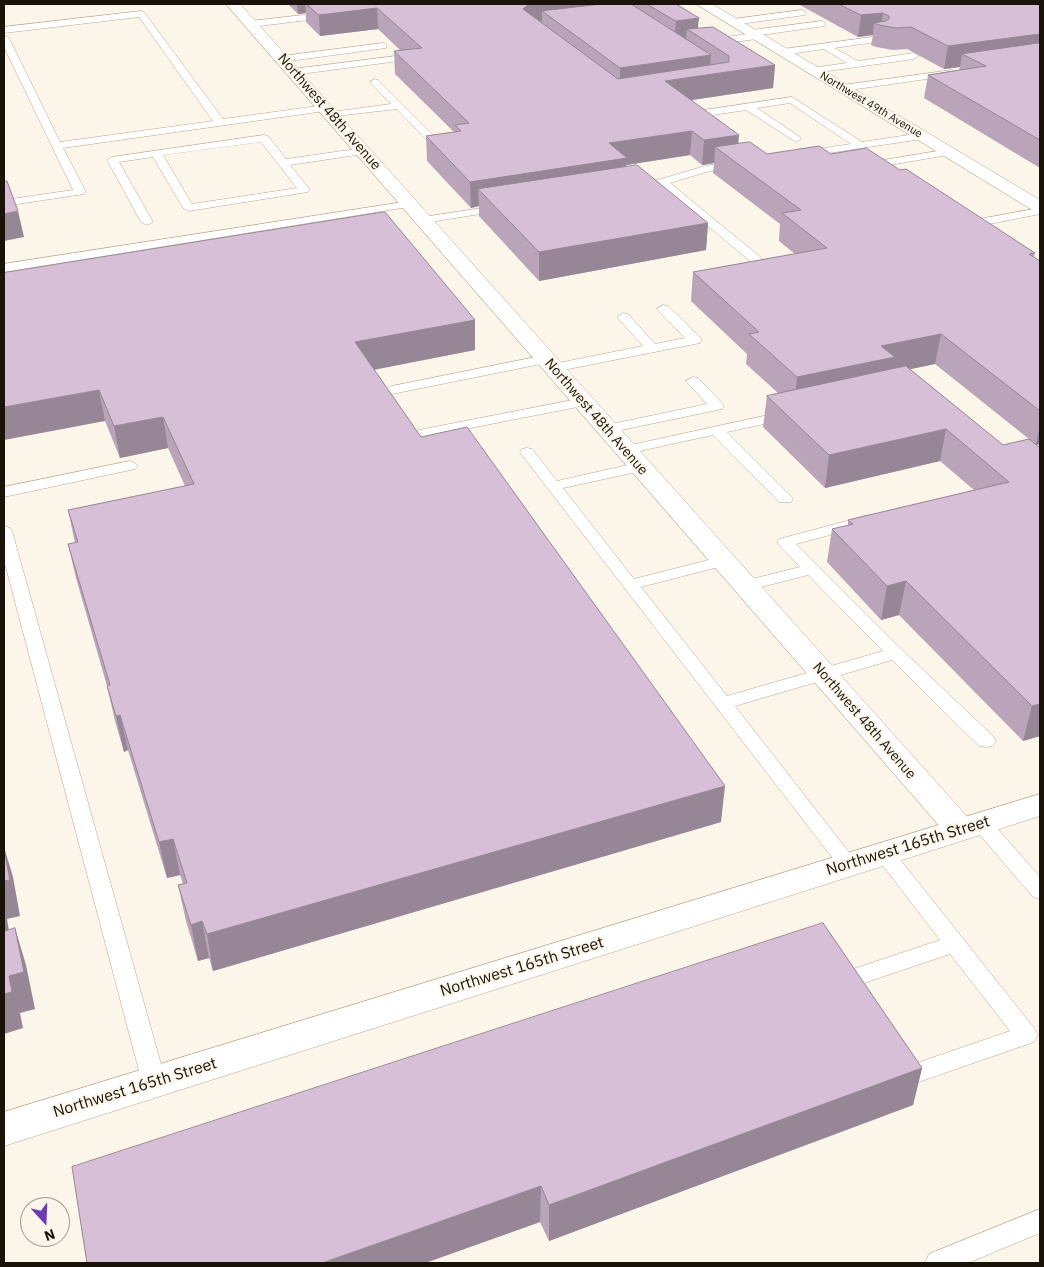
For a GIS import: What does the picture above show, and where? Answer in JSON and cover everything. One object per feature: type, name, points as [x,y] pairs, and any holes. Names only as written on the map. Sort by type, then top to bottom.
[{"type":"street","name":"Northwest 48th Avenue","points":[[233,4],[823,674],[970,826]]},
{"type":"street","name":"Northwest 49th Avenue","points":[[703,4],[732,16],[754,35],[1040,207]]},
{"type":"street","name":"Northwest 165th Street","points":[[4,1129],[1040,805]]},
{"type":"lane","points":[[732,16],[802,13]]},
{"type":"lane","points":[[4,30],[141,14],[220,123]]},
{"type":"lane","points":[[250,24],[336,14]]},
{"type":"lane","points":[[700,44],[822,24]]},
{"type":"lane","points":[[4,38],[80,192],[4,203]]},
{"type":"lane","points":[[783,52],[880,39]]},
{"type":"lane","points":[[288,66],[328,53],[383,46]]},
{"type":"lane","points":[[825,46],[856,64]]},
{"type":"lane","points":[[328,53],[341,66]]},
{"type":"lane","points":[[814,70],[914,56]]},
{"type":"lane","points":[[288,66],[341,66],[396,59]]},
{"type":"lane","points":[[843,88],[962,72]]},
{"type":"lane","points":[[375,82],[442,151]]},
{"type":"lane","points":[[713,126],[697,114],[792,100],[860,145]]},
{"type":"lane","points":[[57,146],[220,123],[399,106]]},
{"type":"lane","points":[[748,107],[796,140]]},
{"type":"lane","points":[[788,156],[922,136]]},
{"type":"lane","points":[[147,222],[112,160],[156,153],[264,138],[304,190],[189,208],[156,153]]},
{"type":"lane","points":[[283,163],[363,151]]},
{"type":"lane","points":[[854,168],[950,152]]},
{"type":"lane","points":[[624,188],[662,182],[705,170],[751,162]]},
{"type":"lane","points":[[883,164],[899,174]]},
{"type":"lane","points":[[662,182],[766,268]]},
{"type":"lane","points":[[4,268],[50,265],[223,238],[277,229],[334,216],[509,206]]},
{"type":"lane","points":[[991,234],[974,223],[1040,211]]},
{"type":"lane","points":[[334,216],[345,230]]},
{"type":"lane","points":[[392,390],[550,363],[652,349],[696,340],[663,310]]},
{"type":"lane","points":[[622,317],[652,349]]},
{"type":"lane","points":[[607,429],[716,406],[693,381]]},
{"type":"lane","points":[[424,433],[583,402]]},
{"type":"lane","points":[[626,450],[804,412]]},
{"type":"lane","points":[[717,430],[785,499]]},
{"type":"lane","points":[[527,452],[848,864]]},
{"type":"lane","points":[[4,492],[130,466]]},
{"type":"lane","points":[[553,486],[641,467]]},
{"type":"lane","points":[[887,515],[785,542],[986,741]]},
{"type":"lane","points":[[4,531],[154,1082]]},
{"type":"lane","points":[[630,585],[724,562]]},
{"type":"lane","points":[[746,586],[812,569]]},
{"type":"lane","points":[[722,704],[895,653]]},
{"type":"lane","points":[[970,826],[1040,891]]},
{"type":"lane","points":[[884,853],[1026,1034],[916,1073]]},
{"type":"lane","points":[[858,976],[955,944]]},
{"type":"lane","points":[[938,1263],[1040,1221]]},
{"type":"building","points":[[307,4],[529,4],[523,9],[618,79],[729,62],[729,56],[687,29],[713,27],[775,65],[665,81],[739,135],[704,140],[692,131],[609,143],[627,158],[470,182],[426,136],[461,131],[455,125],[469,123],[394,51],[422,48],[377,8],[319,15]]},
{"type":"building","points":[[602,4],[631,4],[711,55],[620,68],[542,11]]},
{"type":"building","points":[[647,4],[676,4],[699,18],[676,21]]},
{"type":"building","points":[[839,4],[1040,4],[1040,34],[948,46],[911,27],[896,28],[874,23],[889,19],[889,16],[883,13],[861,15]]},
{"type":"building","points":[[1040,43],[1040,140],[928,75],[986,66],[962,54]]},
{"type":"building","points":[[750,142],[767,154],[819,146],[831,154],[866,148],[900,170],[906,169],[1035,253],[1029,254],[1040,261],[1040,411],[941,334],[881,346],[895,357],[797,377],[749,334],[759,332],[693,272],[827,248],[782,213],[801,210],[715,147]]},
{"type":"building","points":[[637,165],[708,223],[539,252],[478,189]]},
{"type":"building","points":[[7,181],[18,211],[4,214],[4,182]]},
{"type":"building","points":[[385,212],[475,320],[355,342],[421,437],[467,427],[725,786],[207,934],[202,921],[191,925],[178,885],[187,883],[173,839],[159,842],[120,715],[116,716],[107,686],[110,685],[68,544],[78,542],[68,510],[194,484],[163,417],[114,426],[99,390],[4,407],[4,273]]},
{"type":"building","points":[[906,366],[1003,445],[1029,439],[1040,448],[1040,704],[1032,706],[906,581],[887,586],[832,529],[853,524],[848,520],[1009,482],[946,429],[829,455],[767,396]]},
{"type":"building","points":[[4,849],[10,880],[4,881]]},
{"type":"building","points":[[823,923],[922,1068],[549,1205],[541,1186],[322,1263],[87,1263],[72,1167]]},
{"type":"building","points":[[15,928],[24,972],[9,976],[12,992],[4,994],[4,931]]}]
